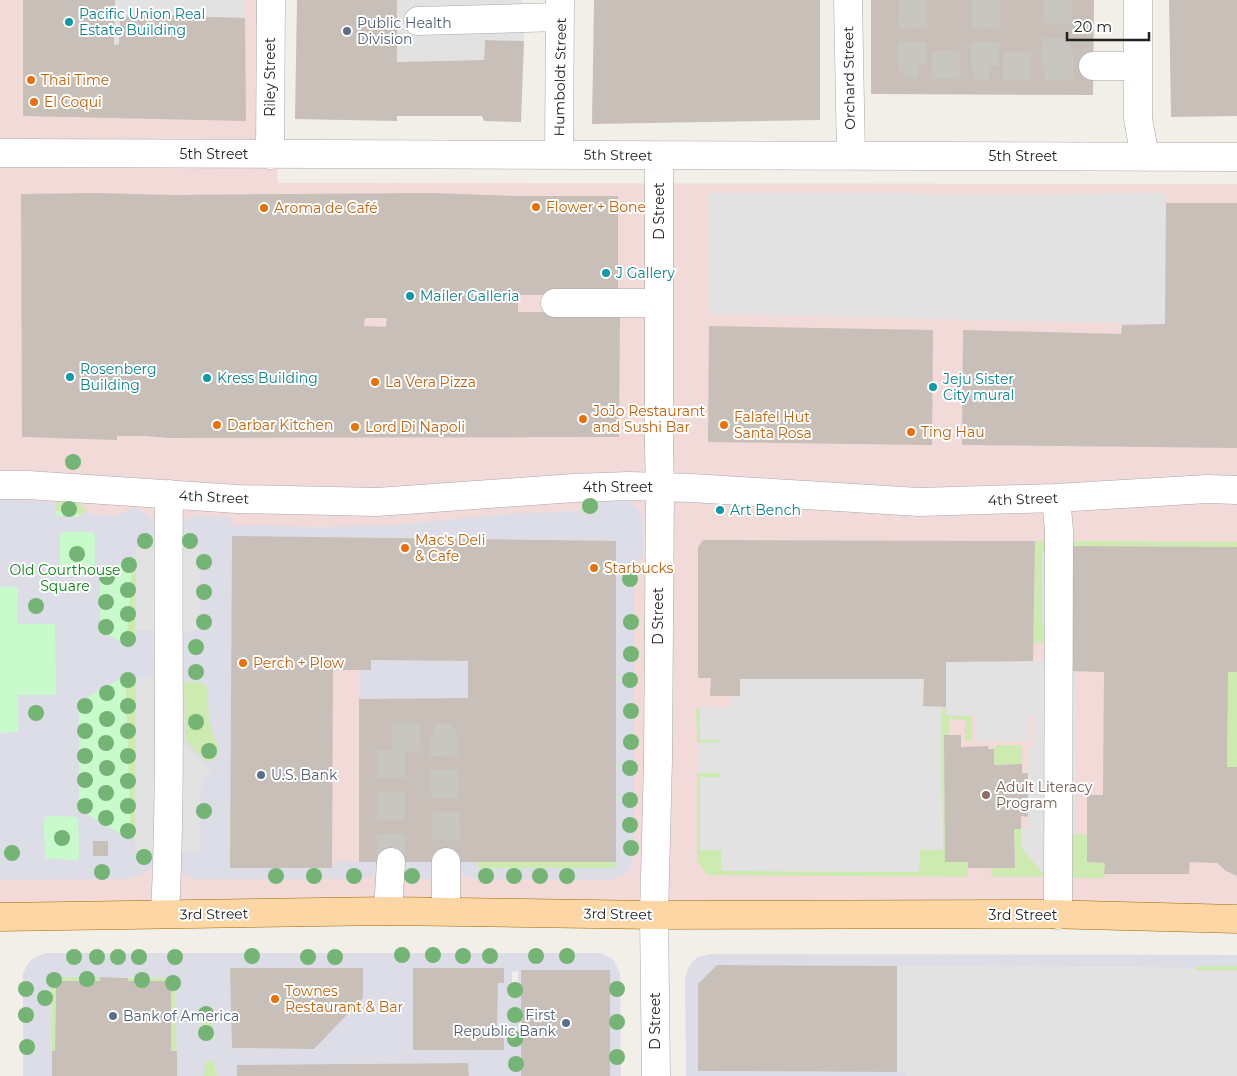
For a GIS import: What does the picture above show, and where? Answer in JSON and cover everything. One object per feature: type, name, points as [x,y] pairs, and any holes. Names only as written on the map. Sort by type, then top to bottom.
[{"type":"main road","name":"3rd Street","points":[[0,917],[388,911],[1058,915],[1237,919]]},
{"type":"street","name":"Riley Street","points":[[270,0],[270,155]]},
{"type":"street","name":"Orchard Street","points":[[848,0],[851,156]]},
{"type":"street","points":[[1138,0],[1138,119],[1145,157]]},
{"type":"street","points":[[418,21],[560,9]]},
{"type":"street","name":"Humboldt Street","points":[[559,154],[560,9]]},
{"type":"street","points":[[1093,66],[1138,66]]},
{"type":"street","name":"5th Street","points":[[0,153],[1237,157]]},
{"type":"street","name":"D Street","points":[[656,1076],[654,914],[658,759],[660,487],[659,156]]},
{"type":"street","points":[[555,303],[659,303]]},
{"type":"street","name":"4th Street","points":[[0,485],[28,485],[237,499],[377,502],[629,486],[919,502],[1056,498],[1207,489],[1237,490]]},
{"type":"street","points":[[165,914],[169,684],[169,494]]},
{"type":"street","points":[[1056,498],[1059,531],[1058,915]]},
{"type":"street","points":[[388,911],[391,862]]},
{"type":"street","points":[[446,862],[446,912]]},
{"type":"shaded area","points":[[0,0],[267,0],[278,183],[1237,184],[1237,904],[952,906],[0,905]]},
{"type":"shaded area","points":[[115,0],[245,0],[245,18],[120,16],[119,44],[114,45]]},
{"type":"shaded area","points":[[397,0],[522,0],[524,41],[485,40],[484,60],[397,62]]},
{"type":"shaded area","points":[[708,193],[903,193],[955,195],[1166,193],[1165,324],[707,314]]},
{"type":"shaded area","points":[[599,499],[630,502],[639,510],[643,522],[644,552],[642,557],[635,563],[634,570],[634,856],[630,869],[623,876],[608,880],[474,879],[462,875],[457,870],[455,862],[478,861],[478,868],[616,868],[616,541],[232,536],[230,868],[332,868],[333,862],[386,862],[377,875],[364,879],[193,879],[182,873],[180,852],[200,852],[200,792],[204,780],[211,772],[183,743],[182,632],[200,630],[201,546],[182,545],[182,525],[185,521],[192,516],[201,515],[232,517],[232,525],[315,527],[394,525],[504,514],[577,511],[581,509],[583,513],[591,514],[599,504]],"holes":[[[184,682],[205,684],[207,688],[209,720],[218,746],[217,755],[213,761],[205,761],[185,740]]]},
{"type":"shaded area","name":"Old Courthouse Square","points":[[0,500],[56,502],[57,516],[79,517],[86,510],[90,514],[118,516],[134,507],[148,515],[155,527],[154,547],[136,547],[136,559],[124,561],[102,575],[100,581],[100,622],[101,628],[105,633],[129,646],[135,642],[136,630],[154,630],[155,675],[154,677],[122,678],[86,698],[81,702],[79,709],[80,808],[126,837],[135,837],[135,851],[154,852],[150,870],[140,876],[124,879],[0,880],[0,733],[18,732],[18,695],[56,695],[55,624],[17,624],[18,587],[0,587]],"holes":[[[64,532],[92,532],[95,535],[95,573],[92,576],[64,576],[60,573],[60,537]],[[45,817],[78,817],[79,856],[77,860],[45,858]],[[93,841],[108,841],[108,855]]]},
{"type":"shaded area","points":[[1050,541],[1069,671],[1076,671],[1075,834],[1072,834],[1046,877],[1021,847],[1021,827],[1027,827],[1028,751],[1034,745],[1034,716],[1029,716],[1029,741],[975,741],[975,716],[946,715],[946,662],[1046,661],[1053,634],[1042,623],[1042,555]]},
{"type":"shaded area","points":[[201,546],[200,630],[183,631],[182,633],[183,743],[211,772],[204,780],[200,792],[200,852],[135,851],[136,677],[154,677],[153,630],[136,630],[136,547]]},
{"type":"shaded area","points":[[371,660],[468,661],[468,698],[359,699],[359,669]]},
{"type":"shaded area","points":[[740,679],[924,679],[923,706],[941,707],[943,850],[920,850],[919,872],[721,871],[721,850],[700,850],[700,777],[720,777],[721,775],[719,773],[697,773],[697,743],[721,742],[719,740],[700,740],[700,707],[731,707],[732,696],[740,696]]},
{"type":"shaded area","points":[[398,862],[439,862],[435,879],[400,879]]},
{"type":"shaded area","points":[[45,953],[601,953],[613,959],[620,973],[621,1076],[610,1076],[610,970],[521,1076],[469,1076],[468,1063],[237,1065],[237,1076],[217,1076],[214,1061],[205,1061],[204,1076],[177,1076],[175,978],[52,977],[52,1076],[23,1076],[23,973],[32,959]],"holes":[[[413,968],[503,968],[498,983],[497,1035],[504,1035],[504,1050],[413,1050]],[[230,969],[314,1049],[233,1048]],[[518,971],[518,995],[512,995],[512,972]],[[210,1007],[215,1040],[202,1039],[202,1009]]]},
{"type":"shaded area","points":[[711,954],[1237,955],[1237,966],[1196,966],[1196,968],[717,965],[698,984],[698,1071],[906,1072],[906,1076],[686,1076],[685,979],[692,962],[698,957]]},
{"type":"shaded area","points":[[897,966],[1196,968],[1196,970],[1237,970],[1237,1076],[906,1076],[906,1072],[897,1072]]},
{"type":"green space","points":[[590,499],[599,499],[599,504],[591,514],[581,512],[581,509]]},
{"type":"green space","points":[[56,502],[79,503],[86,510],[80,516],[56,514]]},
{"type":"green space","name":"Old Courthouse Square","points":[[0,504],[135,522],[125,661],[132,877],[0,877]]},
{"type":"green space","points":[[1035,541],[1050,541],[1048,643],[1034,643]]},
{"type":"green space","points":[[1068,541],[1237,542],[1237,547],[1068,546]]},
{"type":"green space","points":[[131,559],[136,559],[135,642],[129,646],[105,633]]},
{"type":"green space","points":[[1228,672],[1237,672],[1237,767],[1227,767]]},
{"type":"green space","points":[[125,676],[136,677],[135,837],[129,837]]},
{"type":"green space","points":[[184,682],[200,682],[207,688],[213,735],[218,746],[217,755],[213,761],[205,761],[185,740]]},
{"type":"green space","points":[[700,707],[700,739],[719,740],[721,743],[697,743],[696,708]]},
{"type":"green space","points":[[942,707],[946,707],[946,715],[972,716],[972,741],[965,741],[965,720],[949,719],[949,735],[944,735],[945,861],[968,862],[968,877],[707,875],[697,860],[697,773],[719,773],[721,775],[720,777],[700,778],[700,850],[942,850]]},
{"type":"green space","points":[[997,745],[1022,745],[1022,764],[994,765],[994,749]]},
{"type":"green space","points":[[1014,829],[1021,829],[1021,847],[1046,877],[991,877],[991,868],[1015,868]]},
{"type":"green space","points":[[1071,834],[1087,835],[1087,862],[1105,863],[1104,878],[1071,878]]},
{"type":"green space","points":[[478,861],[616,862],[616,868],[478,868]]},
{"type":"green space","points":[[1196,966],[1237,966],[1237,970],[1196,970]]},
{"type":"green space","points":[[52,977],[100,977],[100,981],[56,981],[55,1051],[52,1051]]},
{"type":"green space","points":[[128,978],[175,978],[177,1051],[171,1051],[171,981],[128,981]]},
{"type":"green space","points":[[210,1007],[215,1040],[201,1039],[202,1009]]},
{"type":"green space","points":[[204,1061],[214,1061],[217,1076],[204,1076]]},
{"type":"building","points":[[23,0],[115,0],[114,45],[119,44],[120,16],[245,18],[246,121],[23,116]]},
{"type":"building","name":"Public Health Division","points":[[297,0],[397,0],[397,62],[484,60],[485,40],[524,41],[521,122],[484,121],[482,116],[397,116],[397,121],[295,119]]},
{"type":"building","points":[[594,0],[820,0],[820,120],[592,124]]},
{"type":"building","points":[[871,0],[1094,0],[1093,95],[871,94]]},
{"type":"building","points":[[1169,0],[1237,0],[1237,116],[1171,117]]},
{"type":"building","points":[[432,193],[518,196],[618,196],[618,295],[518,295],[518,312],[620,312],[619,437],[169,438],[117,436],[117,440],[22,437],[21,194]],"holes":[[[365,318],[387,318],[386,327],[364,326]]]},
{"type":"building","points":[[1166,203],[1237,203],[1237,448],[962,445],[963,330],[1121,334],[1122,325],[1165,324]]},
{"type":"building","points":[[709,326],[933,330],[932,445],[708,442]]},
{"type":"building","points":[[232,536],[616,541],[616,862],[359,862],[359,699],[468,698],[468,661],[371,660],[371,670],[333,670],[332,868],[230,868]]},
{"type":"building","points":[[702,541],[1035,541],[1033,661],[946,662],[946,707],[923,706],[924,679],[740,679],[740,696],[710,696],[711,678],[698,678],[698,548]]},
{"type":"building","points":[[1068,546],[1237,547],[1237,672],[1228,672],[1227,767],[1237,767],[1237,876],[1226,871],[1217,863],[1190,862],[1189,874],[1104,874],[1105,863],[1087,862],[1087,795],[1103,795],[1104,672],[1068,671]]},
{"type":"building","name":"Adult Literacy Program","points":[[944,735],[961,735],[961,747],[989,746],[988,749],[994,749],[994,765],[1022,764],[1022,773],[1028,773],[1028,817],[1021,816],[1021,829],[1014,829],[1015,868],[968,868],[968,862],[945,862]]},
{"type":"building","points":[[93,841],[108,841],[108,856],[93,856]]},
{"type":"building","points":[[717,965],[897,966],[897,1072],[698,1071],[698,984]]},
{"type":"building","points":[[230,968],[363,968],[363,998],[314,1049],[232,1048]]},
{"type":"building","points":[[413,968],[504,968],[504,983],[498,983],[497,1035],[504,1035],[504,1050],[413,1050]]},
{"type":"building","name":"First Republic Bank","points":[[521,970],[610,970],[610,1076],[521,1076]]},
{"type":"building","name":"Bank of America","points":[[100,977],[128,978],[128,981],[171,981],[171,1051],[177,1051],[177,1076],[52,1076],[52,1051],[55,1051],[56,981],[100,981]]},
{"type":"building","points":[[468,1063],[469,1076],[237,1076],[237,1065]]},
{"type":"tunnel","points":[[913,0],[912,64],[985,66]]},
{"type":"tunnel","points":[[986,0],[985,66],[1093,66]]},
{"type":"tunnel","points":[[1056,66],[1058,0]]},
{"type":"tunnel","points":[[391,862],[391,737],[444,738],[446,862]]},
{"type":"place","name":"Pacific Union Real Estate Building","points":[[69,22]]},
{"type":"place","name":"Public Health Division","points":[[347,31]]},
{"type":"place","name":"Thai Time","points":[[31,80]]},
{"type":"place","name":"El Coqui","points":[[34,102]]},
{"type":"place","name":"Flower + Bone","points":[[536,207]]},
{"type":"place","name":"Aroma de Café","points":[[264,208]]},
{"type":"place","name":"J Gallery","points":[[606,273]]},
{"type":"place","name":"Mailer Galleria","points":[[410,296]]},
{"type":"place","name":"Rosenberg Building","points":[[70,377]]},
{"type":"place","name":"Kress Building","points":[[207,378]]},
{"type":"place","name":"La Vera Pizza","points":[[375,382]]},
{"type":"place","name":"Jeju Sister City mural","points":[[933,387]]},
{"type":"place","name":"JoJo Restaurant and Sushi Bar","points":[[583,419]]},
{"type":"place","name":"Darbar Kitchen","points":[[217,425]]},
{"type":"place","name":"Falafel Hut Santa Rosa","points":[[724,425]]},
{"type":"place","name":"Lord Di Napoli","points":[[355,427]]},
{"type":"place","name":"Ting Hau","points":[[911,432]]},
{"type":"place","name":"Art Bench","points":[[720,510]]},
{"type":"place","name":"Mac's Deli & Cafe","points":[[405,548]]},
{"type":"place","name":"Starbucks","points":[[594,568]]},
{"type":"place","name":"Perch + Plow","points":[[243,663]]},
{"type":"place","name":"U.S. Bank","points":[[261,775]]},
{"type":"place","name":"Adult Literacy Program","points":[[986,795]]},
{"type":"place","name":"Townes Restaurant & Bar","points":[[275,999]]},
{"type":"place","name":"Bank of America","points":[[113,1016]]},
{"type":"place","name":"First Republic Bank","points":[[566,1023]]}]
